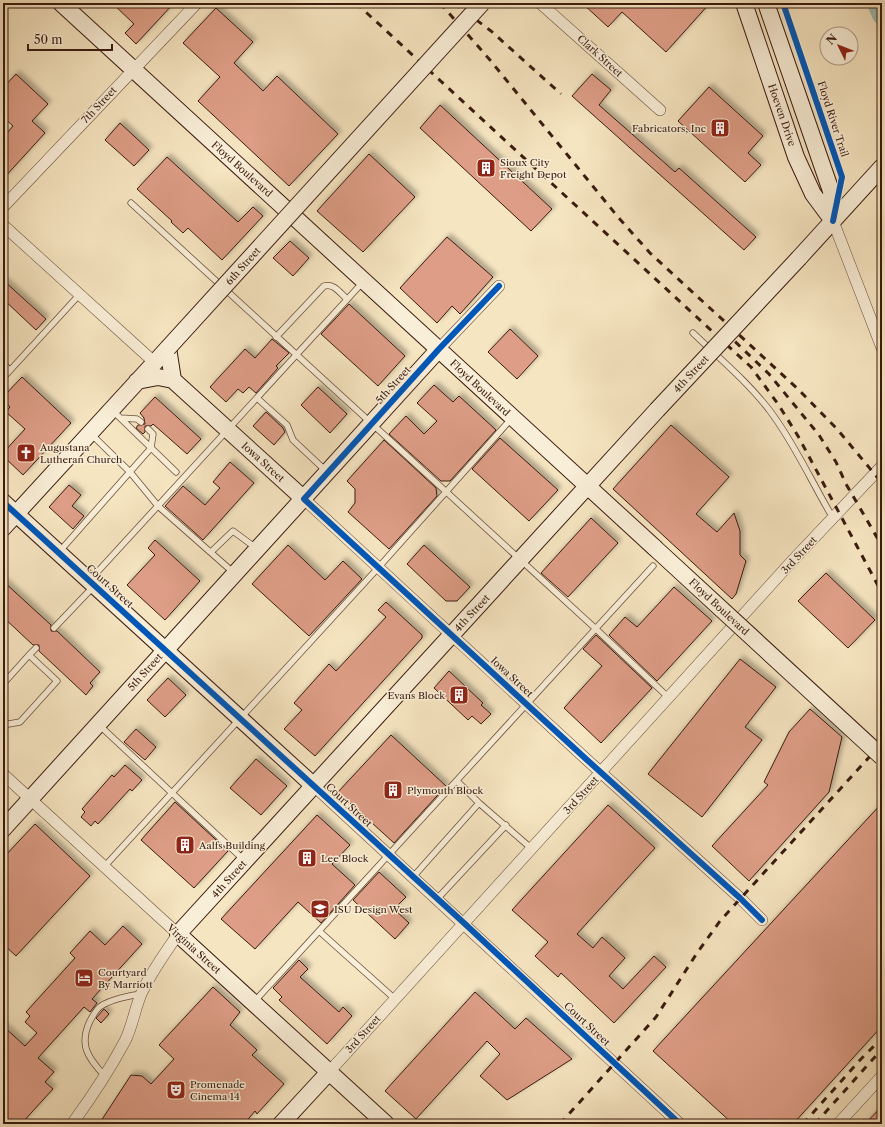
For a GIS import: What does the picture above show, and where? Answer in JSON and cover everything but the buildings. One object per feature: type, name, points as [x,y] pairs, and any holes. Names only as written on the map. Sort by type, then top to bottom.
[{"type":"main road","name":"Floyd Boulevard","points":[[61,3],[512,418],[589,486],[882,757]]},
{"type":"main road","name":"6th Street","points":[[3,528],[90,432],[116,414],[136,380],[168,348],[482,3]]},
{"type":"main road","name":"Hoeven Drive","points":[[744,3],[796,157],[813,194],[834,221]]},
{"type":"main road","name":"Hoeven Drive","points":[[766,3],[831,190],[834,221]]},
{"type":"main road","name":"4th Street","points":[[178,934],[520,562],[607,464],[834,221],[882,167]]},
{"type":"main road","points":[[136,380],[158,377],[173,380],[168,348]]},
{"type":"main road","name":"5th Street","points":[[3,828],[234,574],[304,500],[439,350]]},
{"type":"main road","name":"Iowa Street","points":[[173,380],[304,500]]},
{"type":"main road","name":"Court Street","points":[[3,502],[91,583],[166,649],[314,786]]},
{"type":"main road","name":"Virginia Street","points":[[178,934],[329,1072],[381,1123]]},
{"type":"main road","name":"3rd Street","points":[[281,1124],[329,1072]]},
{"type":"street","name":"7th Street","points":[[3,207],[196,3]]},
{"type":"street","name":"Clark Street","points":[[540,3],[660,110]]},
{"type":"street","name":"Hoeven Drive","points":[[834,221],[882,348]]},
{"type":"street","points":[[3,225],[154,362]]},
{"type":"street","name":"5th Street","points":[[439,350],[500,286]]},
{"type":"street","name":"3rd Street","points":[[329,1072],[793,560],[882,466]]},
{"type":"street","name":"Iowa Street","points":[[304,500],[762,920]]},
{"type":"street","name":"Virginia Street","points":[[3,774],[178,934]]},
{"type":"street","name":"Court Street","points":[[314,786],[680,1124]]},
{"type":"street","name":"4th Street","points":[[72,1124],[125,1040],[136,1015],[142,994],[158,960],[178,934]]},
{"type":"street","points":[[838,1124],[882,1076]]},
{"type":"lane","points":[[131,203],[520,562],[596,629],[669,698]]},
{"type":"lane","points":[[54,628],[158,506],[364,281]]},
{"type":"lane","points":[[276,337],[324,286],[329,285],[334,287],[347,299]]},
{"type":"lane","points":[[3,378],[80,294]]},
{"type":"lane","points":[[693,333],[748,386],[769,410],[784,432],[833,518]]},
{"type":"lane","points":[[3,364],[10,370]]},
{"type":"lane","points":[[257,398],[287,425],[293,440],[328,472]]},
{"type":"lane","points":[[116,414],[137,419],[141,422]]},
{"type":"lane","points":[[116,414],[176,472]]},
{"type":"lane","points":[[104,867],[378,568],[512,418]]},
{"type":"lane","points":[[59,553],[151,448],[153,434],[148,429]]},
{"type":"lane","points":[[90,432],[130,472],[158,506],[234,574]]},
{"type":"lane","points":[[211,552],[233,531],[257,549]]},
{"type":"lane","points":[[253,1002],[653,566]]},
{"type":"lane","points":[[3,684],[36,648]]},
{"type":"lane","points":[[3,725],[20,722],[57,681],[29,655]]},
{"type":"lane","points":[[98,724],[173,792],[245,861]]},
{"type":"lane","points":[[457,780],[479,803],[532,849]]},
{"type":"lane","points":[[413,877],[479,803]]},
{"type":"lane","points":[[437,899],[506,825]]},
{"type":"lane","points":[[319,931],[395,999]]},
{"type":"lane","points":[[104,1074],[88,1055],[84,1033],[93,1015],[100,1006],[128,995],[142,994]]},
{"type":"waterway","points":[[877,3],[882,15]]},
{"type":"railway","points":[[356,3],[751,367],[778,404],[798,436],[882,593]]},
{"type":"railway","points":[[440,3],[490,60],[618,217],[650,253],[798,389],[837,429],[882,483]]},
{"type":"railway","points":[[454,3],[491,31],[561,94]]},
{"type":"railway","points":[[725,332],[769,374],[819,435],[836,462],[846,484],[882,546]]},
{"type":"railway","points":[[560,1124],[656,1017],[697,953],[720,921],[882,743]]},
{"type":"railway","points":[[803,1124],[860,1060],[882,1038]]},
{"type":"railway","points":[[815,1124],[882,1049]]},
{"type":"cycle path","name":"Floyd River Trail","points":[[783,3],[842,177],[833,221]]},
{"type":"cycle path","points":[[499,286],[439,349],[304,499],[586,759],[740,898],[762,920]]},
{"type":"cycle path","points":[[3,502],[464,923],[680,1124]]},
{"type":"place","name":"Fabricators, Inc","points":[[720,128]]},
{"type":"place","name":"Sioux City Freight Depot","points":[[486,168]]},
{"type":"place","name":"Augustana Lutheran Church","points":[[26,453]]},
{"type":"place","name":"Evans Block","points":[[459,695]]},
{"type":"place","name":"Plymouth Block","points":[[393,790]]},
{"type":"place","name":"Aalfs Building","points":[[185,845]]},
{"type":"place","name":"Lee Block","points":[[307,858]]},
{"type":"place","name":"ISU Design West","points":[[320,909]]},
{"type":"place","name":"Courtyard By Marriott","points":[[84,978]]},
{"type":"place","name":"Promenade Cinema 14","points":[[176,1090]]}]
